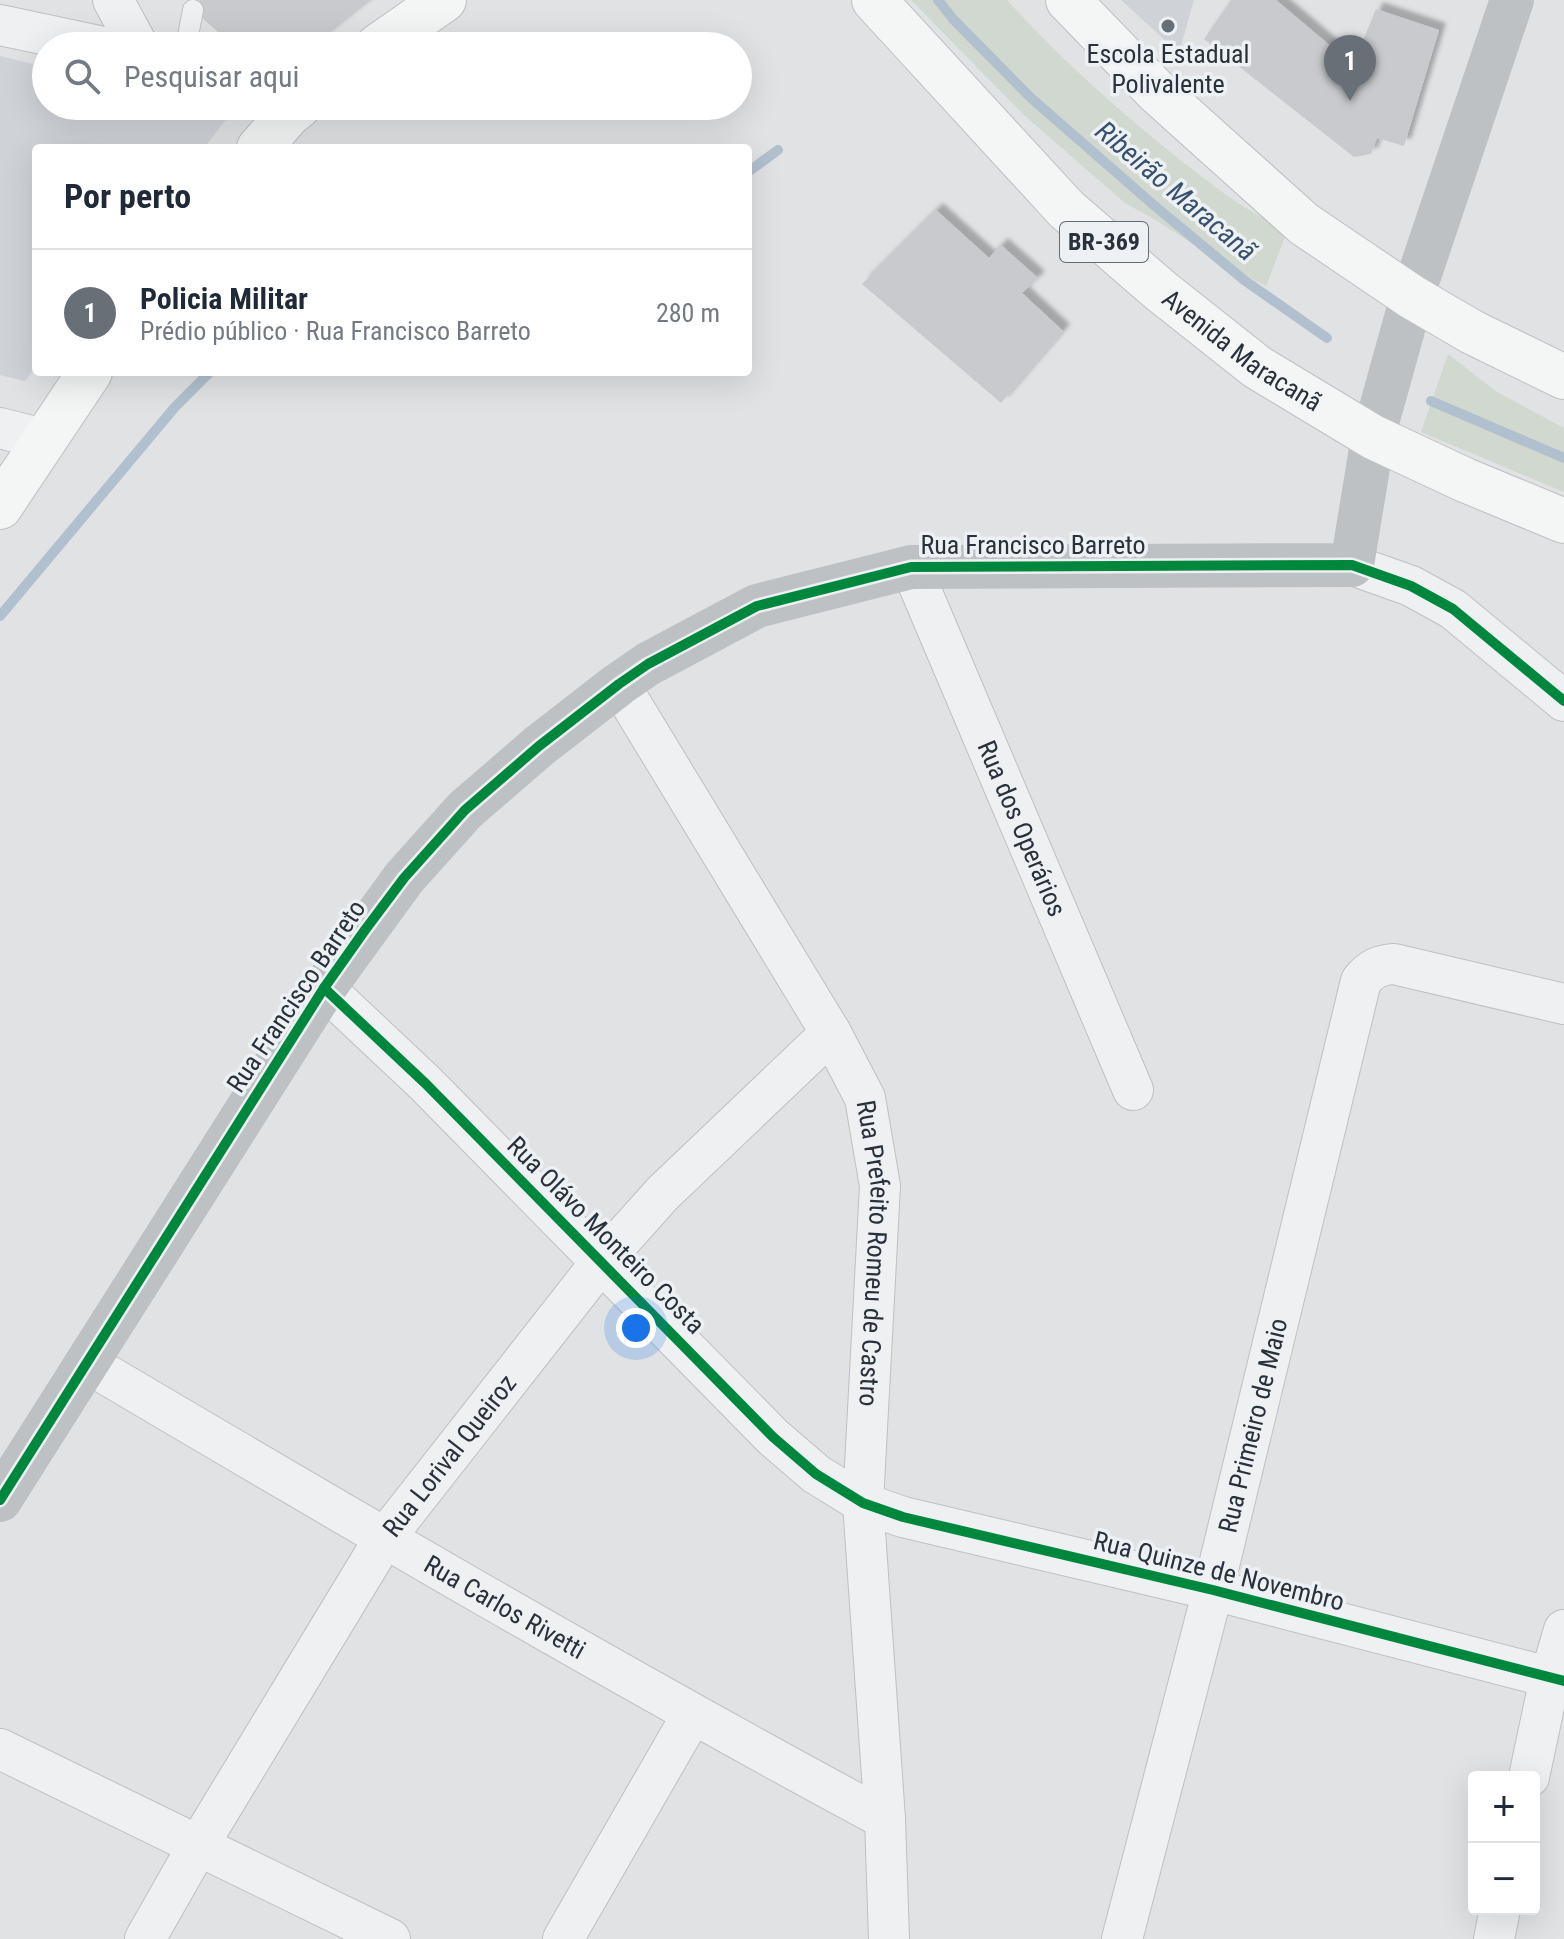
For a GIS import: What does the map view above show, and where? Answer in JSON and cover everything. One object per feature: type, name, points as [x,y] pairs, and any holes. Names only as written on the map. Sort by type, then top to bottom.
[{"type":"main road","points":[[398,32],[444,0]]},
{"type":"main road","name":"Avenida Maracanã","points":[[874,0],[1066,209],[1161,291],[1257,367],[1373,437],[1564,521]]},
{"type":"main road","points":[[1068,0],[1157,92],[1304,224],[1412,297],[1472,332],[1564,377]]},
{"type":"main road","points":[[262,144],[279,120]]},
{"type":"main road","points":[[0,507],[87,376]]},
{"type":"street","points":[[113,0],[130,32]]},
{"type":"street","points":[[1512,0],[1412,297],[1373,437],[1352,565],[1411,586],[1453,609],[1564,701]]},
{"type":"street","points":[[0,25],[33,32]]},
{"type":"street","points":[[0,428],[43,439]]},
{"type":"street","name":"Rua Francisco Barreto","points":[[0,1500],[324,988],[404,878],[465,810],[539,746],[619,684],[648,664],[757,606],[911,567],[1352,565]]},
{"type":"street","name":"Rua dos Operários","points":[[911,567],[1133,1090]]},
{"type":"street","name":"Rua Prefeito Romeu de Castro","points":[[619,684],[831,1033],[865,1098],[880,1186],[863,1503],[885,1819],[889,1939]]},
{"type":"street","name":"Rua Primeiro de Maio","points":[[1122,1939],[1213,1590],[1361,981],[1370,970],[1380,965],[1394,964],[1564,1004]]},
{"type":"street","name":"Rua Olávo Monteiro Costa","points":[[324,988],[426,1084],[773,1437],[816,1474],[863,1503]]},
{"type":"street","name":"Rua Lorival Queiroz","points":[[145,1939],[384,1539],[602,1261],[663,1193],[831,1033]]},
{"type":"street","name":"Rua Carlos Rivetti","points":[[87,1363],[384,1539],[692,1715],[885,1819]]},
{"type":"street","name":"Rua Quinze de Novembro","points":[[863,1503],[903,1517],[1213,1590],[1557,1680]]},
{"type":"street","points":[[1531,1771],[1557,1680],[1564,1630]]},
{"type":"street","points":[[563,1939],[692,1715]]},
{"type":"street","points":[[0,1749],[390,1939]]},
{"type":"street","points":[[1494,1939],[1499,1915]]},
{"type":"lane","points":[[189,32],[193,10]]},
{"type":"shaded area","points":[[911,0],[1007,0],[1085,79],[1141,128],[1229,197],[1287,232],[1266,286],[1125,203],[1024,115]]},
{"type":"shaded area","name":"Escola Estadual Polivalente","points":[[1121,0],[1194,0],[1179,53]]},
{"type":"shaded area","points":[[0,56],[32,64],[32,120],[226,120],[207,144],[32,144],[32,372],[25,381],[0,375]]},
{"type":"shaded area","points":[[1448,354],[1497,392],[1564,428],[1564,492],[1421,432]]},
{"type":"building","points":[[200,0],[371,0],[331,32],[218,32],[193,10]]},
{"type":"building","points":[[1231,0],[1276,0],[1353,65],[1376,9],[1439,30],[1404,146],[1377,138],[1371,154],[1354,157],[1204,39]]},
{"type":"building","points":[[936,210],[989,258],[1001,245],[1038,278],[1022,293],[1063,331],[1001,403],[862,284]]},
{"type":"waterway","name":"Ribeirão Maracanã","points":[[938,0],[1031,98],[1156,207],[1244,280],[1327,338]]},
{"type":"waterway","points":[[752,169],[778,150]]},
{"type":"waterway","points":[[0,616],[175,407],[206,376]]},
{"type":"waterway","name":"Ribeirão Maracanã","points":[[1431,401],[1564,458]]},
{"type":"cycle path","points":[[0,1500],[324,988],[404,878],[465,810],[539,746],[619,684],[648,664],[757,606],[911,567],[1352,565],[1411,586],[1453,609],[1564,701]]},
{"type":"cycle path","points":[[324,988],[426,1084],[773,1437],[816,1474],[863,1503],[903,1517],[1213,1590],[1564,1681]]},
{"type":"place","name":"Escola Estadual Polivalente","points":[[1168,26]]},
{"type":"place","name":"Policia Militar","points":[[1350,101]]}]
